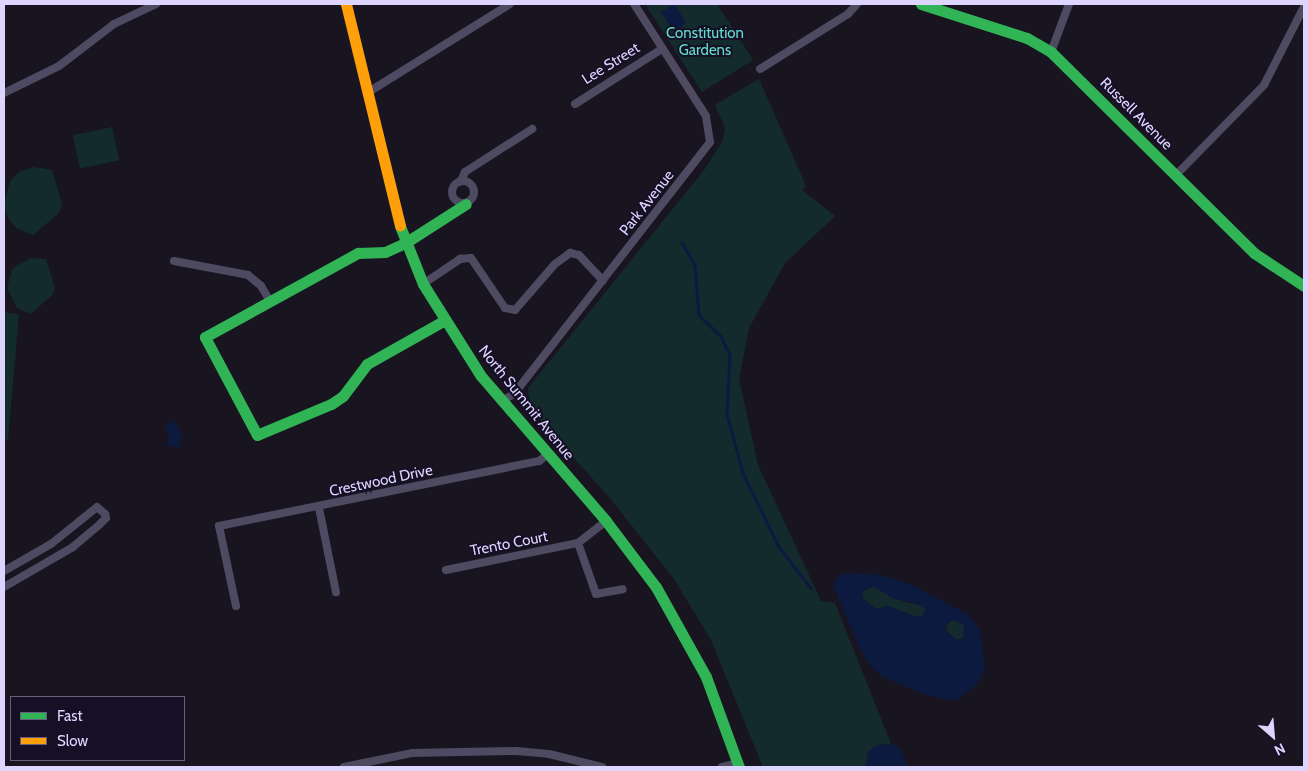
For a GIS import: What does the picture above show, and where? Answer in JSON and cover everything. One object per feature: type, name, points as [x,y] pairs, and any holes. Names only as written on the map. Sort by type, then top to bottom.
[{"type":"street","points":[[4,93],[59,66],[114,24],[156,4]]},
{"type":"street","name":"North Summit Avenue","points":[[346,4],[405,243],[424,284],[445,320],[501,401],[606,521],[642,567],[682,629],[706,677],[738,765],[722,767]]},
{"type":"street","points":[[367,93],[510,4]]},
{"type":"street","name":"Park Avenue","points":[[501,401],[514,394],[710,142],[706,116],[634,4]]},
{"type":"street","points":[[760,69],[848,14],[857,4]]},
{"type":"street","name":"Russell Avenue","points":[[921,4],[1027,38],[1051,52],[1254,253],[1304,286]]},
{"type":"street","points":[[1051,52],[1069,4]]},
{"type":"street","points":[[1176,175],[1264,85],[1301,22],[1304,7]]},
{"type":"street","name":"Lee Street","points":[[576,104],[662,49]]},
{"type":"street","points":[[466,204],[458,202],[452,194],[455,185],[461,181],[465,172],[532,129]]},
{"type":"street","points":[[445,320],[368,364],[356,374],[343,396],[330,404],[257,435],[205,337],[358,253],[385,252],[405,243],[466,204],[474,196],[474,188],[468,182],[461,181]]},
{"type":"street","points":[[424,284],[460,259],[472,258],[505,308],[515,310],[556,264],[570,253],[579,255],[603,281]]},
{"type":"street","points":[[174,261],[248,274],[261,286],[270,301]]},
{"type":"street","name":"Crestwood Drive","points":[[236,606],[219,526],[319,508],[538,461],[547,454]]},
{"type":"street","points":[[4,572],[51,544],[97,507],[105,514],[106,518],[73,547],[4,587]]},
{"type":"street","points":[[319,508],[336,592]]},
{"type":"street","name":"Trento Court","points":[[446,570],[578,543],[606,521]]},
{"type":"street","points":[[578,543],[596,594],[623,589]]},
{"type":"street","points":[[344,767],[412,753],[516,751],[550,754],[602,767]]},
{"type":"green space","name":"Constitution Gardens","points":[[645,4],[717,4],[753,60],[702,92]]},
{"type":"green space","points":[[759,79],[806,186],[802,190],[835,216],[785,263],[749,328],[739,379],[758,465],[821,601],[835,603],[891,744],[877,745],[868,752],[866,767],[763,767],[711,640],[674,579],[609,497],[530,409],[528,388],[705,169],[723,140],[725,127],[715,105]]},
{"type":"green space","points":[[112,127],[119,160],[80,169],[73,135]]},
{"type":"green space","points":[[33,167],[52,170],[62,204],[59,213],[33,235],[16,228],[8,218],[4,205],[10,181],[19,172]]},
{"type":"green space","points":[[31,258],[46,259],[55,288],[52,295],[31,314],[17,308],[7,288],[12,269]]},
{"type":"green space","points":[[4,312],[19,314],[8,440],[4,439]]},
{"type":"green space","points":[[873,586],[905,602],[924,606],[926,610],[922,616],[917,617],[888,606],[876,609],[863,599],[862,592]]},
{"type":"green space","points":[[956,620],[963,623],[966,630],[963,637],[956,640],[949,637],[946,630],[949,623]]},
{"type":"water","points":[[674,4],[686,22],[678,30],[673,30],[661,12]]},
{"type":"water","points":[[175,421],[182,435],[178,448],[167,445],[169,435],[165,426]]},
{"type":"water","points":[[844,573],[881,575],[912,585],[969,615],[980,631],[985,669],[977,684],[956,701],[929,696],[883,677],[870,665],[858,645],[834,587],[835,579]],"holes":[[[873,586],[894,599],[916,603],[926,610],[922,616],[917,617],[888,606],[876,609],[863,598],[862,592]],[[952,620],[963,624],[964,636],[961,640],[956,639],[945,629],[945,624]]]},
{"type":"water","points":[[891,744],[899,747],[908,767],[866,767],[868,752],[877,745]]},
{"type":"waterway","points":[[682,242],[695,265],[699,315],[721,336],[730,355],[727,414],[743,473],[779,547],[811,588]]},
{"type":"traffic: fast","points":[[921,4],[1027,38],[1051,52],[1254,253],[1304,286]]},
{"type":"traffic: fast","points":[[445,320],[367,364],[343,396],[331,404],[257,435],[205,337],[358,253],[385,252],[405,243],[466,204]]},
{"type":"traffic: fast","points":[[400,226],[423,284],[481,376],[606,521],[656,587],[706,677],[739,767]]},
{"type":"traffic: slow","points":[[346,4],[400,226]]}]
